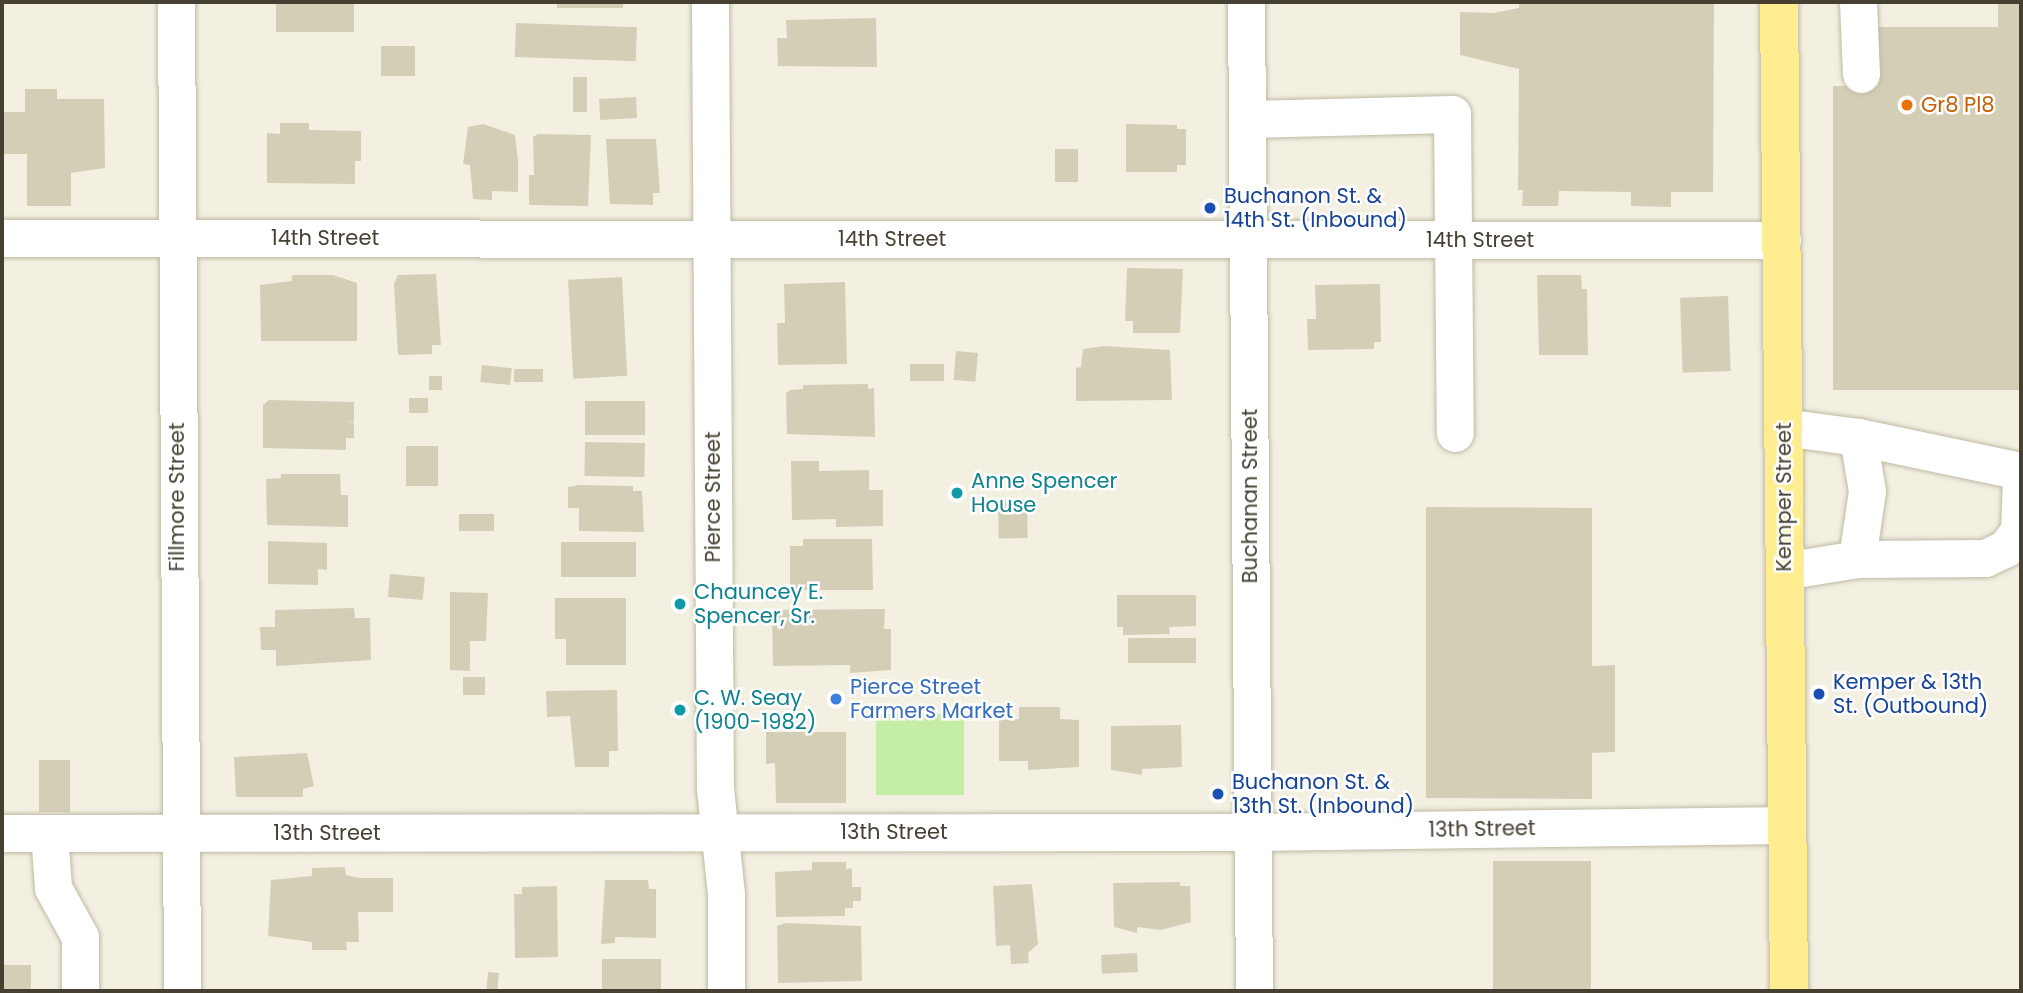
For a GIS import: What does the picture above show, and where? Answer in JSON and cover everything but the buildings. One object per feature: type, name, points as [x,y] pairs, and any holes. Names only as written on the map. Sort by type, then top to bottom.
[{"type":"main road","name":"Kemper Street","points":[[1779,2],[1789,991]]},
{"type":"street","name":"Fillmore Street","points":[[176,2],[175,237],[182,991]]},
{"type":"street","name":"Pierce Street","points":[[709,2],[719,832],[726,894],[726,991]]},
{"type":"street","name":"Buchanan Street","points":[[1246,2],[1254,991]]},
{"type":"street","points":[[1858,2],[1861,74]]},
{"type":"street","points":[[1247,119],[1452,114],[1455,433]]},
{"type":"street","name":"14th Street","points":[[2,238],[1782,240]]},
{"type":"street","points":[[1783,427],[1858,437],[2021,471]]},
{"type":"street","points":[[1857,559],[1867,491],[1858,437]]},
{"type":"street","points":[[1784,571],[1857,559],[1985,558],[1996,553],[2019,531],[2021,478]]},
{"type":"street","name":"13th Street","points":[[2,834],[1252,832],[1787,825]]},
{"type":"street","points":[[49,834],[53,888],[80,937],[80,991]]},
{"type":"green space","points":[[876,714],[964,714],[964,795],[876,795]]},
{"type":"place","name":"Gr8 Pl8","points":[[1907,105]]},
{"type":"place","name":"Buchanon St. & 14th St. (Inbound)","points":[[1210,208]]},
{"type":"place","name":"Anne Spencer House","points":[[957,493]]},
{"type":"place","name":"Chauncey E. Spencer, Sr.","points":[[680,604]]},
{"type":"place","name":"Kemper & 13th St. (Outbound)","points":[[1819,694]]},
{"type":"place","name":"Pierce Street Farmers Market","points":[[836,699]]},
{"type":"place","name":"C. W. Seay (1900-1982)","points":[[680,710]]},
{"type":"place","name":"Buchanon St. & 13th St. (Inbound)","points":[[1218,794]]}]
